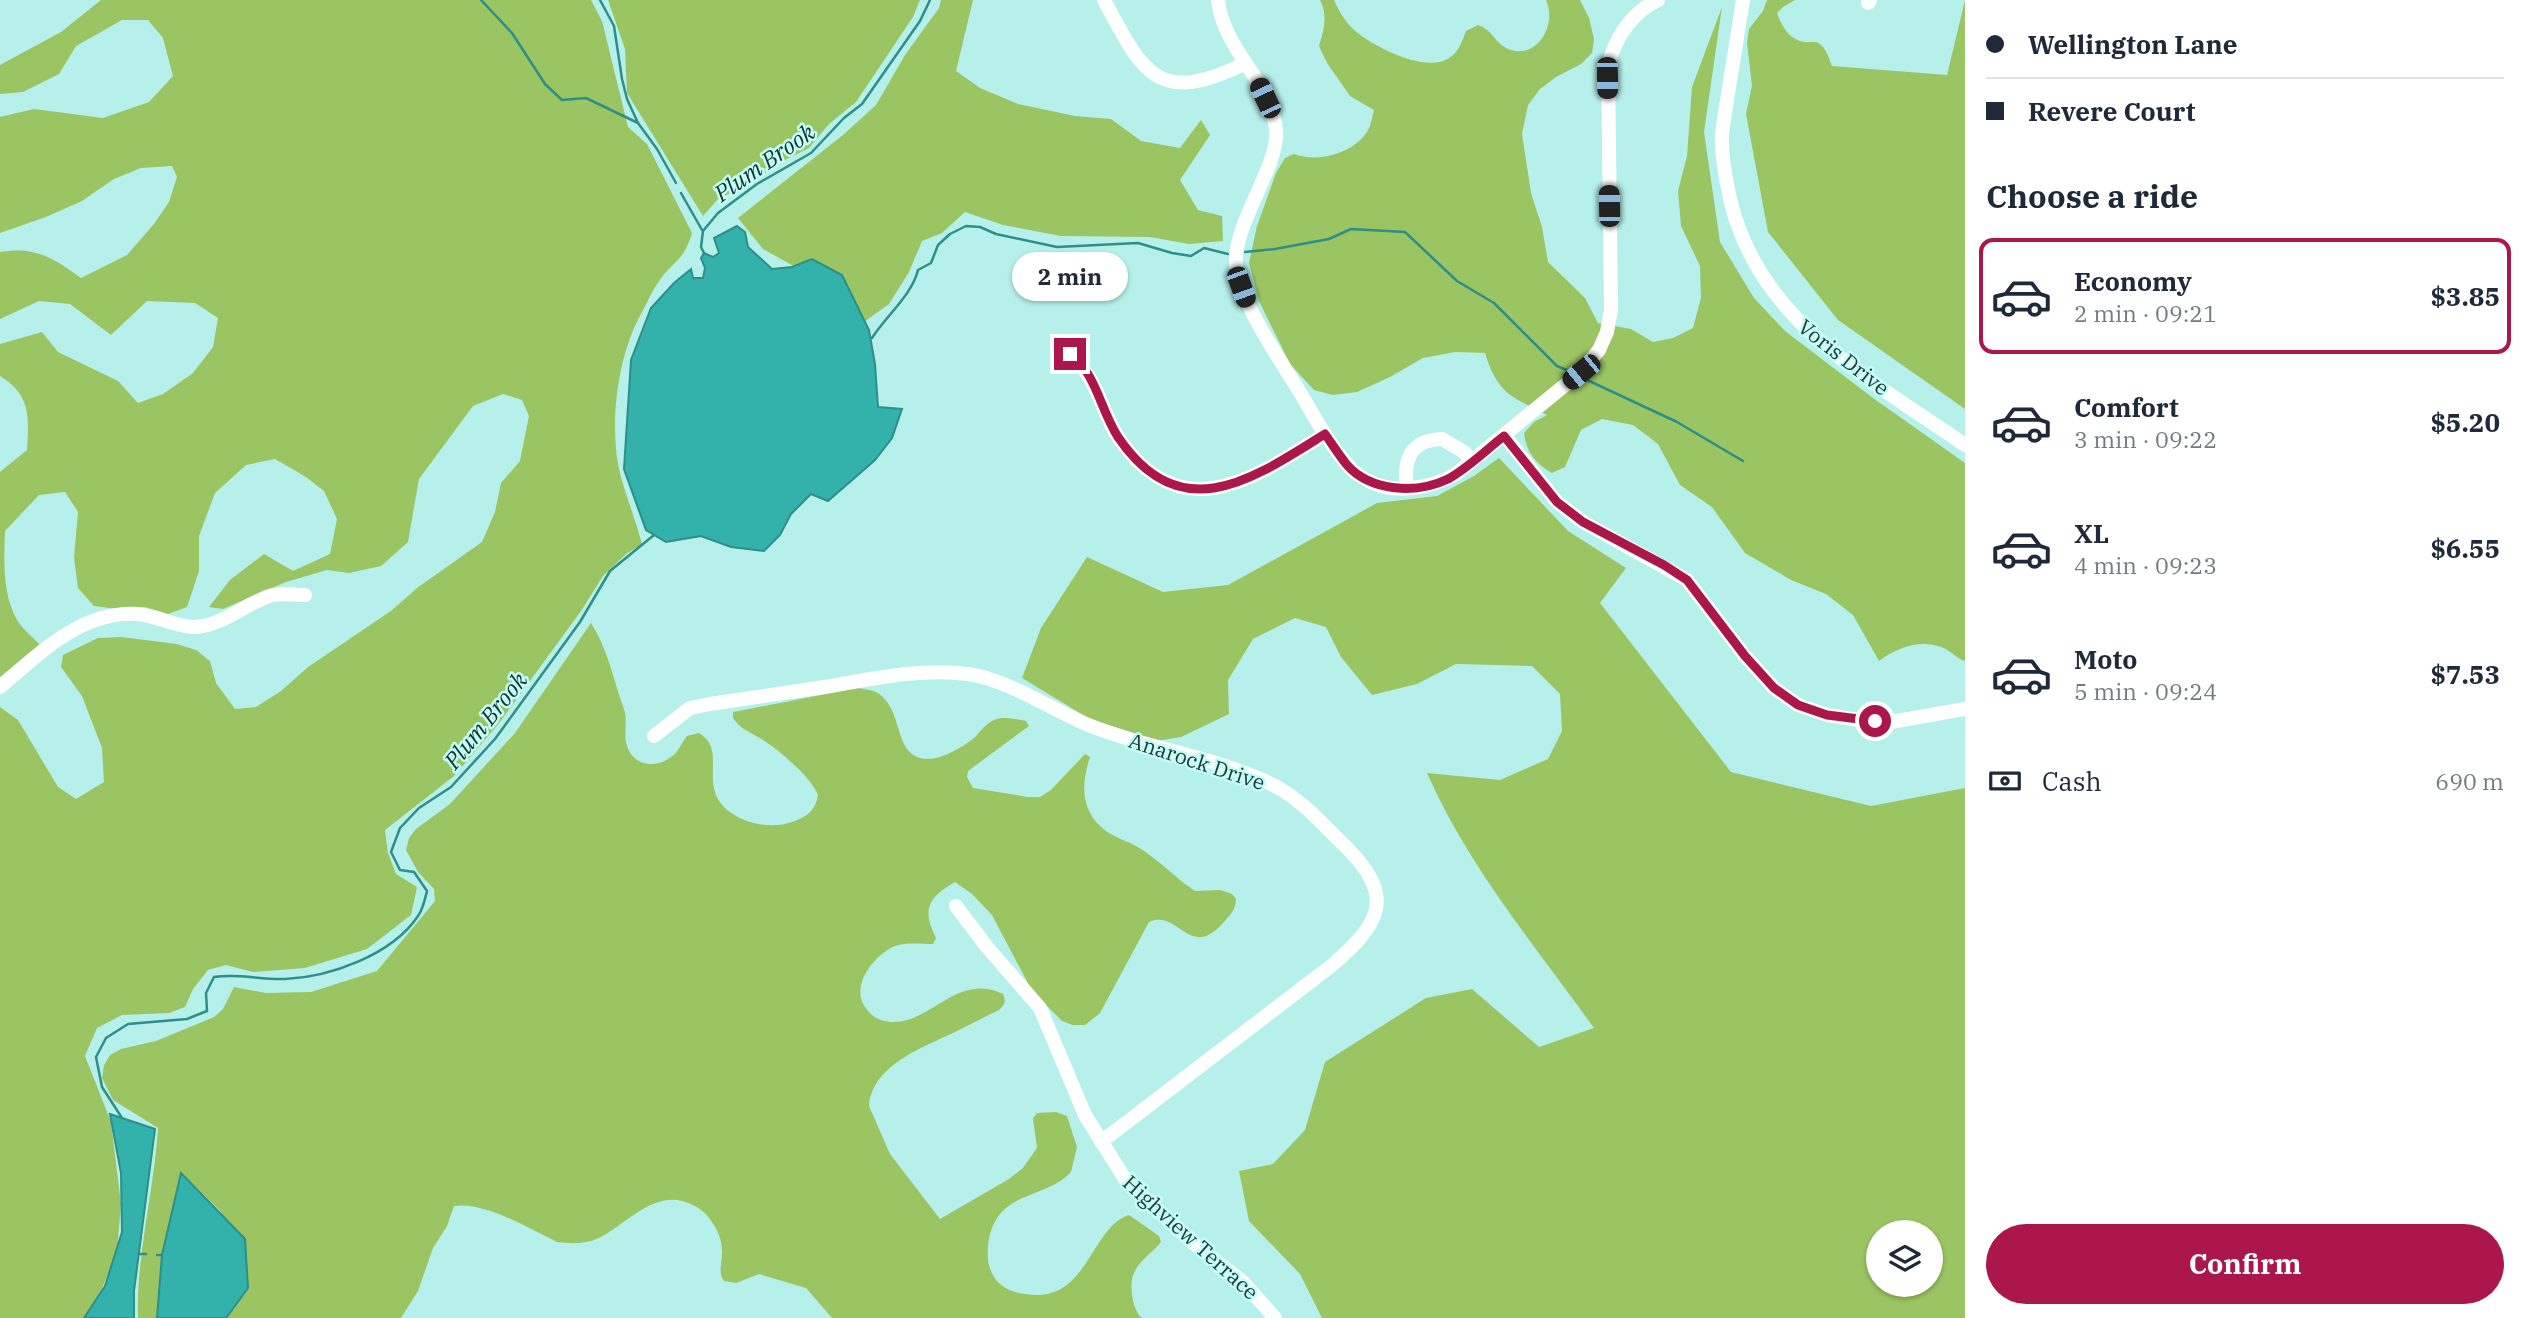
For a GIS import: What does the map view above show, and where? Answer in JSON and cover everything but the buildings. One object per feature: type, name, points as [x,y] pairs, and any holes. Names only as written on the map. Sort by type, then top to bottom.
[{"type":"street","points":[[1104,0],[1128,45],[1143,66],[1161,78],[1177,83],[1194,82],[1210,79],[1244,65]]},
{"type":"street","points":[[1218,0],[1225,31],[1259,85],[1271,111],[1276,133],[1265,173],[1250,205],[1238,245],[1236,268],[1247,303],[1325,434],[1348,466],[1361,477],[1383,486],[1407,488],[1446,480],[1581,372],[1599,351],[1607,332],[1611,309],[1608,65],[1621,32],[1636,15],[1658,0]]},
{"type":"street","name":"Voris Drive","points":[[1743,0],[1722,137],[1729,198],[1738,229],[1755,267],[1786,309],[1811,335],[1840,359],[1965,444]]},
{"type":"street","points":[[1070,354],[1087,374],[1111,425],[1131,454],[1147,469],[1172,483],[1198,490],[1226,487],[1261,473],[1325,434]]},
{"type":"street","points":[[1504,436],[1557,502],[1583,522],[1687,580],[1745,656],[1774,688],[1798,705],[1838,717],[1891,722],[1965,709]]},
{"type":"street","points":[[1407,488],[1406,461],[1409,454],[1423,443],[1442,439],[1464,452],[1472,461]]},
{"type":"street","points":[[0,687],[54,642],[89,622],[111,614],[139,614],[194,627],[219,621],[274,595],[305,595]]},
{"type":"street","name":"Anarock Drive","points":[[654,736],[690,708],[710,704],[892,676],[971,674],[1005,686],[1091,726],[1234,769],[1278,788],[1311,811],[1369,874],[1379,902],[1370,927],[1354,946],[1331,966],[1101,1142]]},
{"type":"street","name":"Highview Terrace","points":[[956,906],[987,947],[1040,1008],[1085,1115],[1125,1179],[1192,1242],[1243,1282],[1275,1318]]},
{"type":"green space","points":[[101,0],[591,0],[602,21],[628,127],[647,144],[692,233],[682,255],[656,285],[633,331],[617,394],[617,458],[642,544],[626,554],[603,576],[581,611],[500,722],[454,776],[385,830],[388,853],[396,874],[417,887],[411,915],[367,949],[305,968],[253,972],[226,965],[208,970],[193,989],[185,1007],[169,1013],[122,1015],[97,1028],[85,1056],[111,1122],[121,1204],[117,1251],[99,1296],[84,1318],[0,1318],[0,707],[18,720],[58,787],[76,799],[104,782],[102,748],[82,696],[61,667],[63,655],[98,638],[121,637],[177,644],[196,650],[210,661],[216,683],[235,709],[256,707],[482,542],[495,512],[501,483],[520,461],[529,416],[522,400],[503,394],[473,406],[419,479],[408,542],[381,566],[349,573],[327,570],[286,582],[223,609],[209,607],[230,580],[264,554],[293,571],[330,554],[337,519],[324,491],[306,477],[275,459],[246,465],[215,493],[199,536],[199,571],[187,607],[168,614],[145,607],[117,609],[94,606],[78,588],[74,558],[78,512],[65,492],[39,495],[5,531],[4,565],[12,610],[19,623],[40,645],[0,677],[0,472],[27,450],[28,417],[18,391],[0,376],[0,344],[42,332],[58,352],[118,381],[138,403],[163,394],[193,373],[213,347],[218,318],[195,303],[147,301],[111,335],[70,304],[39,301],[0,319],[0,252],[24,251],[44,255],[81,278],[127,255],[169,202],[177,177],[172,166],[141,168],[114,179],[82,201],[0,233],[0,117],[34,109],[103,118],[149,102],[173,76],[163,38],[148,20],[122,20],[76,46],[59,74],[23,92],[0,94],[0,65],[61,32]]},
{"type":"green space","points":[[608,0],[920,0],[913,17],[856,102],[829,124],[809,148],[777,164],[751,183],[718,199],[703,216],[627,93],[625,49]]},
{"type":"green space","points":[[941,0],[973,0],[956,71],[980,88],[1018,104],[1075,116],[1111,119],[1141,141],[1180,148],[1201,120],[1210,135],[1180,180],[1198,210],[1222,216],[1223,241],[1189,244],[1150,237],[1061,236],[1003,225],[965,212],[942,233],[922,241],[909,272],[889,304],[864,322],[799,269],[763,249],[738,218],[843,135],[876,105],[905,55],[939,8]]},
{"type":"green space","points":[[1320,0],[1334,0],[1351,27],[1378,46],[1403,57],[1428,63],[1439,62],[1452,56],[1466,31],[1478,25],[1503,46],[1513,51],[1523,51],[1540,41],[1545,32],[1549,22],[1546,0],[1580,0],[1589,18],[1594,39],[1592,53],[1581,64],[1540,89],[1528,105],[1522,134],[1531,193],[1542,227],[1548,262],[1585,298],[1598,323],[1631,329],[1653,342],[1673,338],[1693,328],[1701,298],[1700,266],[1681,226],[1678,191],[1687,156],[1692,87],[1722,7],[1704,132],[1720,242],[1754,298],[1785,331],[1965,463],[1965,661],[1944,648],[1917,644],[1893,652],[1879,661],[1853,615],[1826,594],[1791,580],[1745,553],[1712,507],[1680,485],[1658,444],[1633,425],[1602,419],[1581,430],[1565,467],[1552,473],[1530,452],[1524,433],[1534,422],[1547,415],[1515,398],[1501,386],[1485,353],[1455,352],[1423,358],[1357,392],[1333,395],[1314,390],[1290,364],[1259,301],[1249,263],[1257,226],[1276,173],[1285,158],[1294,154],[1324,157],[1344,151],[1361,140],[1367,132],[1374,110],[1350,96],[1327,63],[1319,46],[1325,17]]},
{"type":"green space","points":[[1767,0],[1795,0],[1777,13],[1781,23],[1794,38],[1821,45],[1832,66],[1947,75],[1965,0],[1965,409],[1838,320],[1768,232],[1746,114],[1752,86],[1747,43],[1749,29],[1763,11]]},
{"type":"green space","points":[[1499,458],[1568,531],[1626,568],[1600,603],[1731,772],[1871,806],[1965,788],[1965,1318],[1322,1318],[1300,1274],[1249,1221],[1239,1171],[1273,1164],[1305,1130],[1325,1062],[1426,998],[1472,989],[1539,1047],[1594,1028],[1482,873],[1462,841],[1427,773],[1500,780],[1548,759],[1562,731],[1560,694],[1532,666],[1456,664],[1417,684],[1372,695],[1341,657],[1326,627],[1295,618],[1253,639],[1228,680],[1229,714],[1181,737],[1156,741],[1088,718],[1022,678],[1041,628],[1087,557],[1163,592],[1228,585],[1377,503],[1437,496],[1474,476]]},
{"type":"green space","points":[[591,623],[606,654],[624,709],[626,741],[630,753],[640,761],[659,763],[673,755],[687,736],[699,733],[708,742],[712,752],[714,788],[719,800],[729,811],[747,821],[771,825],[795,821],[811,811],[818,795],[809,780],[786,757],[739,725],[733,718],[733,712],[857,688],[871,690],[886,700],[906,747],[920,758],[941,757],[956,750],[994,720],[1006,718],[1026,721],[1029,726],[968,771],[967,777],[973,788],[1040,797],[1051,790],[1085,754],[1090,757],[1085,777],[1085,797],[1097,823],[1110,834],[1144,851],[1195,891],[1220,890],[1232,894],[1236,899],[1234,909],[1223,923],[1201,937],[1193,936],[1168,922],[1149,922],[1100,1013],[1085,1025],[1062,1021],[1032,991],[992,915],[972,894],[955,882],[938,894],[930,906],[929,920],[936,938],[933,944],[904,944],[887,950],[873,963],[863,980],[861,998],[865,1007],[876,1018],[897,1022],[926,1012],[954,995],[969,990],[985,989],[1003,994],[1004,1003],[999,1010],[915,1051],[889,1069],[879,1079],[869,1106],[890,1154],[940,1219],[1023,1168],[1037,1148],[1033,1118],[1037,1113],[1056,1112],[1067,1116],[1077,1147],[1071,1172],[1060,1181],[1010,1205],[1000,1214],[992,1228],[988,1246],[990,1269],[1000,1284],[1017,1293],[1046,1294],[1062,1288],[1075,1277],[1116,1222],[1129,1215],[1159,1236],[1161,1242],[1140,1263],[1133,1276],[1134,1303],[1142,1318],[832,1318],[806,1288],[759,1274],[736,1283],[724,1281],[720,1237],[714,1225],[695,1206],[668,1200],[644,1208],[599,1238],[573,1243],[557,1242],[493,1212],[454,1206],[447,1226],[433,1248],[418,1291],[401,1318],[226,1318],[248,1288],[221,1212],[182,1173],[162,1255],[157,1318],[138,1318],[142,1247],[158,1128],[113,1100],[102,1078],[104,1065],[110,1055],[121,1049],[156,1041],[214,1017],[223,1009],[234,987],[266,993],[311,992],[377,971],[435,901],[434,889],[418,872],[406,850],[409,838],[416,829],[450,804],[515,733]]},
{"type":"water","points":[[737,226],[745,232],[748,247],[772,269],[792,267],[812,259],[842,275],[869,330],[878,407],[902,409],[892,438],[875,460],[828,501],[811,494],[791,514],[780,535],[764,551],[731,547],[701,536],[666,542],[646,530],[624,469],[631,360],[651,308],[691,269],[693,278],[703,278],[705,268],[701,258],[704,253],[713,257],[719,253],[714,238]]},
{"type":"water","points":[[110,1114],[155,1129],[134,1291],[134,1318],[84,1318],[105,1286],[122,1232],[121,1173]]},
{"type":"water","points":[[181,1173],[245,1239],[248,1288],[226,1318],[157,1318],[162,1255]]},
{"type":"waterway","points":[[481,0],[512,33],[545,84],[562,100],[586,98],[638,123],[657,149],[676,183]]},
{"type":"waterway","points":[[600,0],[614,26],[622,79],[627,99],[638,123]]},
{"type":"waterway","name":"Plum Brook","points":[[704,253],[701,247],[703,231],[718,213],[757,184],[811,153],[844,118],[862,104],[920,21],[930,0]]},
{"type":"waterway","points":[[681,193],[702,230]]},
{"type":"waterway","points":[[872,338],[904,297],[918,270],[931,263],[938,245],[950,234],[966,226],[980,227],[996,234],[1057,247],[1138,243],[1191,256],[1204,248],[1228,254]]},
{"type":"waterway","points":[[1245,252],[1329,239],[1351,229],[1405,232],[1457,281],[1494,303],[1557,366],[1569,371]]},
{"type":"waterway","points":[[1585,379],[1677,422],[1743,461]]},
{"type":"waterway","name":"Plum Brook","points":[[122,1118],[102,1087],[96,1057],[106,1038],[128,1024],[187,1019],[207,1011],[206,993],[214,977],[285,979],[321,974],[376,953],[407,930],[420,913],[427,891],[414,872],[400,870],[391,852],[400,828],[419,808],[451,787],[495,739],[580,622],[610,571],[654,535]]},
{"type":"waterway","points":[[139,1254],[146,1254]]},
{"type":"waterway","points":[[157,1255],[162,1255]]},
{"type":"route","points":[[1070,354],[1087,374],[1111,425],[1131,454],[1163,480],[1198,490],[1226,487],[1245,481],[1325,434],[1348,466],[1371,483],[1407,488],[1433,484],[1456,474],[1504,436],[1557,502],[1583,522],[1687,580],[1745,656],[1774,688],[1798,705],[1827,715],[1875,721]]}]
